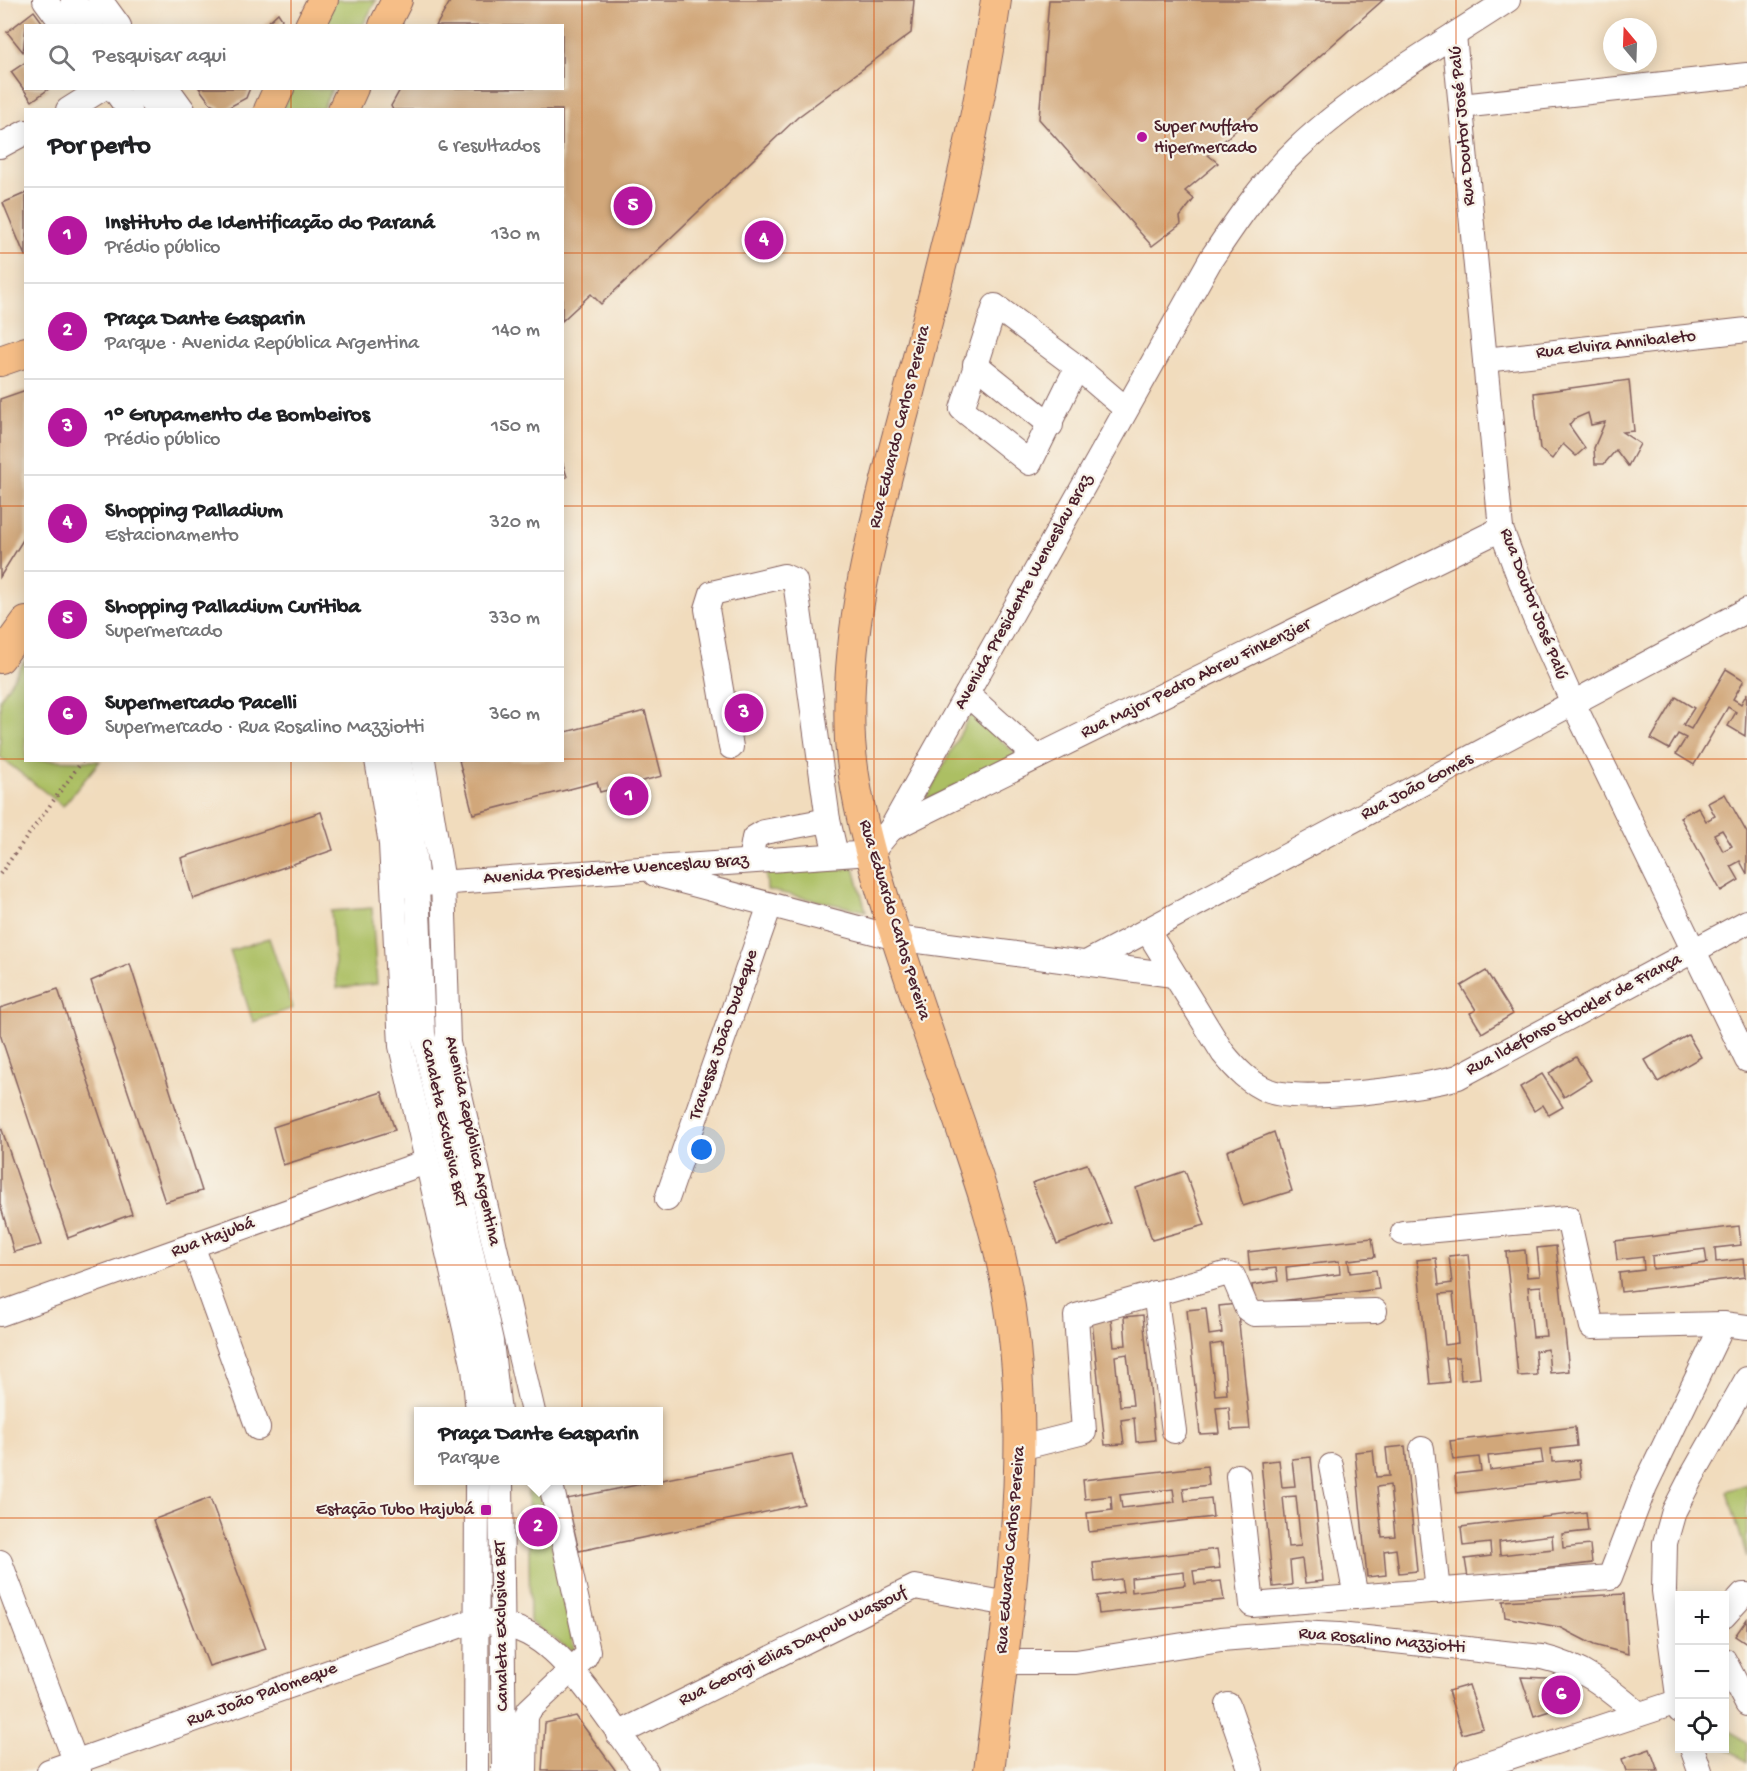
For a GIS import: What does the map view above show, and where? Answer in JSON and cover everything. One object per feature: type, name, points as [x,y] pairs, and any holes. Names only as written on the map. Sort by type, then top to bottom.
[{"type":"main road","points":[[311,24],[323,0]]},
{"type":"main road","points":[[385,24],[397,0]]},
{"type":"main road","name":"Rua Eduardo Carlos Pereira","points":[[989,1771],[1009,1604],[1020,1448],[1016,1350],[1002,1263],[982,1191],[896,938],[862,817],[850,742],[850,681],[858,611],[876,518],[967,164],[996,0]]},
{"type":"main road","points":[[270,108],[278,90]]},
{"type":"main road","points":[[344,108],[352,90]]},
{"type":"main road","points":[[0,361],[24,353]]},
{"type":"main road","points":[[0,658],[24,625]]},
{"type":"street","points":[[45,0],[63,24]]},
{"type":"street","points":[[73,0],[91,24]]},
{"type":"street","points":[[91,0],[93,24]]},
{"type":"street","points":[[100,0],[118,24]]},
{"type":"street","name":"Avenida Presidente Wenceslau Braz","points":[[405,885],[871,853],[891,829],[1210,259],[1273,175],[1298,148],[1332,120],[1508,0]]},
{"type":"street","name":"Rua Doutor José Palú","points":[[1454,35],[1501,529],[1533,614],[1573,703],[1747,1060]]},
{"type":"street","points":[[1461,106],[1747,75]]},
{"type":"street","points":[[71,108],[100,90]]},
{"type":"street","points":[[114,90],[128,108]]},
{"type":"street","points":[[142,90],[156,108]]},
{"type":"street","points":[[168,90],[182,108]]},
{"type":"street","points":[[0,146],[24,133]]},
{"type":"street","points":[[1077,367],[1051,425],[1030,463],[962,409],[995,306],[1077,367],[1126,409]]},
{"type":"street","name":"Rua Elvira Annibaleto","points":[[1485,360],[1747,330]]},
{"type":"street","points":[[975,364],[1051,425]]},
{"type":"street","name":"Rua Major Pedro Abreu Finkenzier","points":[[891,829],[1501,529]]},
{"type":"street","points":[[731,747],[706,609],[711,593],[784,576],[795,581],[828,820],[836,855]]},
{"type":"street","name":"Rua João Gomes","points":[[1086,963],[1747,610]]},
{"type":"street","points":[[967,694],[1037,757]]},
{"type":"street","points":[[377,762],[405,885],[401,1046],[474,1368],[478,1407]]},
{"type":"street","name":"Canaleta Exclusiva BRT","points":[[399,762],[412,836],[405,885],[424,1042],[493,1350],[499,1407]]},
{"type":"street","name":"Avenida República Argentina","points":[[423,762],[443,882],[447,1025],[450,1052],[532,1407]]},
{"type":"street","points":[[750,861],[754,837],[764,832],[828,820]]},
{"type":"street","points":[[637,869],[896,938],[1173,975]]},
{"type":"street","name":"Travessa João Dudeque","points":[[667,1199],[770,904]]},
{"type":"street","name":"Rua Ildefonso Stockler de França","points":[[1147,930],[1223,1053],[1237,1070],[1253,1083],[1271,1092],[1309,1095],[1420,1087],[1458,1077],[1747,922]]},
{"type":"street","name":"Rua Itajubá","points":[[0,1314],[426,1162]]},
{"type":"street","points":[[1238,1476],[1252,1605],[1610,1577],[1645,1486],[1735,1326],[1592,1327],[1568,1218],[1402,1233]]},
{"type":"street","points":[[192,1245],[258,1428]]},
{"type":"street","points":[[1020,1448],[1084,1432],[1076,1316],[1225,1274],[1233,1276],[1247,1309],[1254,1314],[1375,1311]]},
{"type":"street","points":[[1155,1293],[1174,1431]]},
{"type":"street","points":[[1677,1699],[1664,1591],[1665,1543],[1674,1512],[1687,1485],[1747,1379]]},
{"type":"street","points":[[1422,1449],[1438,1591]]},
{"type":"street","points":[[1331,1466],[1356,1597]]},
{"type":"street","points":[[476,1771],[477,1485]]},
{"type":"street","name":"Canaleta Exclusiva BRT","points":[[501,1485],[504,1771]]},
{"type":"street","points":[[525,1771],[526,1717],[529,1710],[585,1657],[587,1641],[551,1485]]},
{"type":"street","points":[[0,1562],[77,1766]]},
{"type":"street","name":"Rua Georgi Elias Dayoub Wassouf","points":[[618,1734],[915,1587],[1009,1604]]},
{"type":"street","points":[[1729,1612],[1743,1595],[1747,1595]]},
{"type":"street","points":[[476,1620],[504,1624],[529,1633],[544,1643],[571,1670],[646,1771]]},
{"type":"street","name":"Rua João Palomeque","points":[[49,1771],[77,1766],[476,1620]]},
{"type":"street","name":"Rua Rosalino Mazziotti","points":[[1002,1662],[1076,1662],[1257,1635],[1339,1635],[1542,1657],[1563,1662],[1599,1680],[1639,1714]]},
{"type":"street","points":[[1729,1668],[1747,1704]]},
{"type":"street","points":[[1228,1705],[1251,1771]]},
{"type":"street","points":[[1467,1771],[1639,1714],[1675,1707]]},
{"type":"path","points":[[0,874],[82,762]]},
{"type":"green space","points":[[334,0],[376,0],[364,24],[323,24]]},
{"type":"green space","points":[[292,90],[332,90],[322,108],[283,108]]},
{"type":"green space","points":[[24,662],[24,762],[99,762],[63,806],[0,757],[0,699]]},
{"type":"green space","points":[[971,713],[1017,755],[925,801]]},
{"type":"green space","points":[[854,868],[866,911],[767,890],[766,872]]},
{"type":"green space","points":[[372,908],[377,984],[337,988],[331,911]]},
{"type":"green space","points":[[269,938],[293,1008],[253,1022],[230,951]]},
{"type":"green space","points":[[1747,1484],[1747,1557],[1727,1491]]},
{"type":"green space","points":[[528,1485],[539,1485],[575,1653],[530,1622]]},
{"type":"green space","points":[[1729,1729],[1747,1744],[1747,1762],[1729,1751]]},
{"type":"building","points":[[451,0],[914,0],[911,33],[798,117],[601,304],[591,294],[564,319],[564,108],[392,108],[391,106],[400,90],[564,90],[564,24],[437,24]]},
{"type":"building","name":"Super Muffato Hipermercado","points":[[1049,0],[1383,0],[1208,155],[1218,163],[1185,191],[1194,199],[1180,217],[1181,224],[1152,246],[1039,119]]},
{"type":"building","points":[[34,11],[44,24],[24,24],[23,52],[7,32]]},
{"type":"building","points":[[278,13],[282,19],[280,24],[266,24]]},
{"type":"building","points":[[24,63],[24,90],[11,72]]},
{"type":"building","points":[[24,90],[47,90],[32,101]]},
{"type":"building","points":[[200,90],[249,90],[246,98],[228,108],[220,108],[210,103]]},
{"type":"building","points":[[24,194],[24,254],[3,203]]},
{"type":"building","points":[[1629,380],[1634,431],[1622,432],[1640,444],[1628,466],[1616,450],[1604,464],[1595,464],[1594,448],[1605,422],[1591,425],[1588,413],[1574,419],[1569,425],[1585,448],[1576,456],[1563,444],[1552,459],[1540,449],[1534,393]]},
{"type":"building","points":[[24,391],[24,538],[0,577],[0,399]]},
{"type":"building","points":[[1726,669],[1744,680],[1733,699],[1741,704],[1747,693],[1745,736],[1728,726],[1736,712],[1728,707],[1694,765],[1676,754],[1686,738],[1678,734],[1669,749],[1651,739],[1676,697],[1694,708],[1683,725],[1691,729]]},
{"type":"building","points":[[645,711],[662,776],[600,792],[597,782],[473,814],[460,762],[564,762],[564,732]]},
{"type":"building","points":[[1725,794],[1747,833],[1747,874],[1740,861],[1731,866],[1739,880],[1721,891],[1680,817],[1698,807],[1706,821],[1715,816],[1708,803]],"holes":[[[1722,830],[1732,846],[1723,851],[1714,834]]]},
{"type":"building","points":[[321,812],[333,850],[193,899],[181,858]]},
{"type":"building","points":[[130,964],[202,1191],[165,1202],[91,981]]},
{"type":"building","points":[[1486,971],[1513,1014],[1482,1033],[1470,1013],[1476,1010],[1461,986]]},
{"type":"building","points":[[58,989],[132,1214],[68,1238],[0,1034],[0,1008]]},
{"type":"building","points":[[1688,1035],[1701,1057],[1658,1082],[1645,1060]]},
{"type":"building","points":[[1576,1057],[1591,1080],[1564,1097],[1549,1073]]},
{"type":"building","points":[[1542,1074],[1563,1107],[1549,1115],[1543,1105],[1534,1111],[1520,1087]]},
{"type":"building","points":[[382,1092],[395,1130],[283,1165],[273,1127]]},
{"type":"building","points":[[0,1124],[41,1245],[14,1252],[0,1204]]},
{"type":"building","points":[[1274,1132],[1292,1191],[1243,1206],[1227,1151]]},
{"type":"building","points":[[1087,1164],[1111,1223],[1057,1244],[1032,1183]]},
{"type":"building","points":[[1185,1171],[1205,1225],[1152,1240],[1136,1188]]},
{"type":"building","points":[[1739,1226],[1741,1245],[1715,1248],[1716,1262],[1743,1259],[1745,1277],[1621,1292],[1619,1273],[1644,1270],[1643,1257],[1617,1260],[1615,1241]],"holes":[[[1705,1249],[1707,1263],[1653,1269],[1652,1256]]]},
{"type":"building","points":[[1372,1238],[1375,1257],[1348,1260],[1350,1273],[1376,1270],[1379,1289],[1254,1304],[1252,1285],[1278,1281],[1276,1268],[1250,1271],[1248,1252]],"holes":[[[1339,1261],[1340,1274],[1287,1281],[1286,1267]]]},
{"type":"building","points":[[1556,1246],[1569,1371],[1550,1373],[1548,1349],[1535,1351],[1537,1375],[1518,1376],[1506,1252],[1525,1250],[1527,1277],[1540,1276],[1537,1248]],"holes":[[[1541,1286],[1546,1336],[1533,1337],[1528,1287]]]},
{"type":"building","points":[[1468,1254],[1480,1378],[1461,1380],[1459,1357],[1446,1358],[1449,1382],[1430,1384],[1417,1260],[1436,1258],[1439,1285],[1452,1283],[1449,1256]],"holes":[[[1453,1293],[1458,1343],[1445,1345],[1440,1294]]]},
{"type":"building","points":[[1237,1304],[1250,1429],[1231,1430],[1229,1407],[1216,1408],[1219,1433],[1200,1434],[1187,1310],[1206,1308],[1209,1335],[1222,1333],[1219,1306]],"holes":[[[1222,1343],[1227,1394],[1215,1395],[1210,1345]]]},
{"type":"building","points":[[1143,1315],[1155,1440],[1136,1442],[1134,1418],[1121,1420],[1124,1444],[1105,1445],[1092,1321],[1111,1319],[1114,1346],[1126,1345],[1124,1317]],"holes":[[[1127,1354],[1133,1405],[1120,1406],[1115,1356]]]},
{"type":"building","points":[[1575,1427],[1577,1446],[1551,1449],[1552,1462],[1579,1460],[1581,1478],[1457,1493],[1455,1474],[1481,1471],[1479,1457],[1453,1460],[1450,1441]],"holes":[[[1541,1450],[1543,1463],[1490,1470],[1488,1456]]]},
{"type":"building","points":[[1405,1446],[1417,1571],[1399,1573],[1396,1549],[1384,1551],[1386,1575],[1367,1577],[1355,1452],[1373,1450],[1376,1477],[1389,1476],[1386,1448]],"holes":[[[1390,1485],[1395,1536],[1382,1537],[1377,1487]]]},
{"type":"building","points":[[791,1454],[804,1504],[579,1551],[567,1499],[637,1485],[663,1485],[663,1480]]},
{"type":"building","points":[[1311,1457],[1323,1581],[1305,1583],[1302,1559],[1290,1561],[1292,1585],[1273,1587],[1261,1462],[1279,1460],[1282,1487],[1295,1486],[1292,1459]],"holes":[[[1296,1496],[1301,1546],[1288,1547],[1283,1497]]]},
{"type":"building","points":[[1207,1466],[1209,1485],[1183,1488],[1185,1501],[1211,1498],[1213,1517],[1089,1532],[1087,1513],[1112,1510],[1111,1496],[1085,1499],[1083,1480]],"holes":[[[1173,1489],[1175,1502],[1122,1508],[1120,1495]]]},
{"type":"building","points":[[210,1498],[266,1649],[209,1666],[153,1520]]},
{"type":"building","points":[[1586,1512],[1588,1531],[1562,1534],[1563,1548],[1590,1545],[1592,1563],[1468,1578],[1465,1559],[1491,1556],[1490,1543],[1463,1546],[1461,1527]],"holes":[[[1552,1535],[1553,1549],[1500,1555],[1499,1542]]]},
{"type":"building","points":[[1217,1549],[1220,1568],[1193,1571],[1195,1584],[1221,1581],[1224,1600],[1099,1614],[1097,1596],[1123,1592],[1121,1579],[1095,1582],[1093,1563]],"holes":[[[1184,1572],[1185,1585],[1132,1592],[1131,1578]]]},
{"type":"building","points":[[1624,1594],[1628,1654],[1594,1645],[1559,1627],[1505,1617],[1503,1601]]},
{"type":"building","points":[[1747,1619],[1747,1644],[1735,1636]]},
{"type":"building","points":[[1521,1677],[1571,1679],[1578,1702],[1534,1716]]},
{"type":"building","points":[[1469,1685],[1483,1728],[1462,1734],[1448,1691]]},
{"type":"building","points":[[576,1716],[616,1771],[542,1771],[545,1723]]},
{"type":"building","points":[[1650,1749],[1658,1771],[1626,1771],[1622,1759]]},
{"type":"place","name":"Super Muffato Hipermercado","points":[[1142,137]]},
{"type":"place","name":"Shopping Palladium Curitiba","points":[[633,206]]},
{"type":"place","name":"Shopping Palladium","points":[[764,240]]},
{"type":"place","name":"1° Grupamento de Bombeiros","points":[[744,713]]},
{"type":"place","name":"Instituto de Identificação do Paraná","points":[[629,796]]},
{"type":"place","name":"Estação Tubo Itajubá","points":[[486,1510]]},
{"type":"place","name":"Praça Dante Gasparin","points":[[538,1527]]},
{"type":"place","name":"Supermercado Pacelli","points":[[1561,1695]]}]
